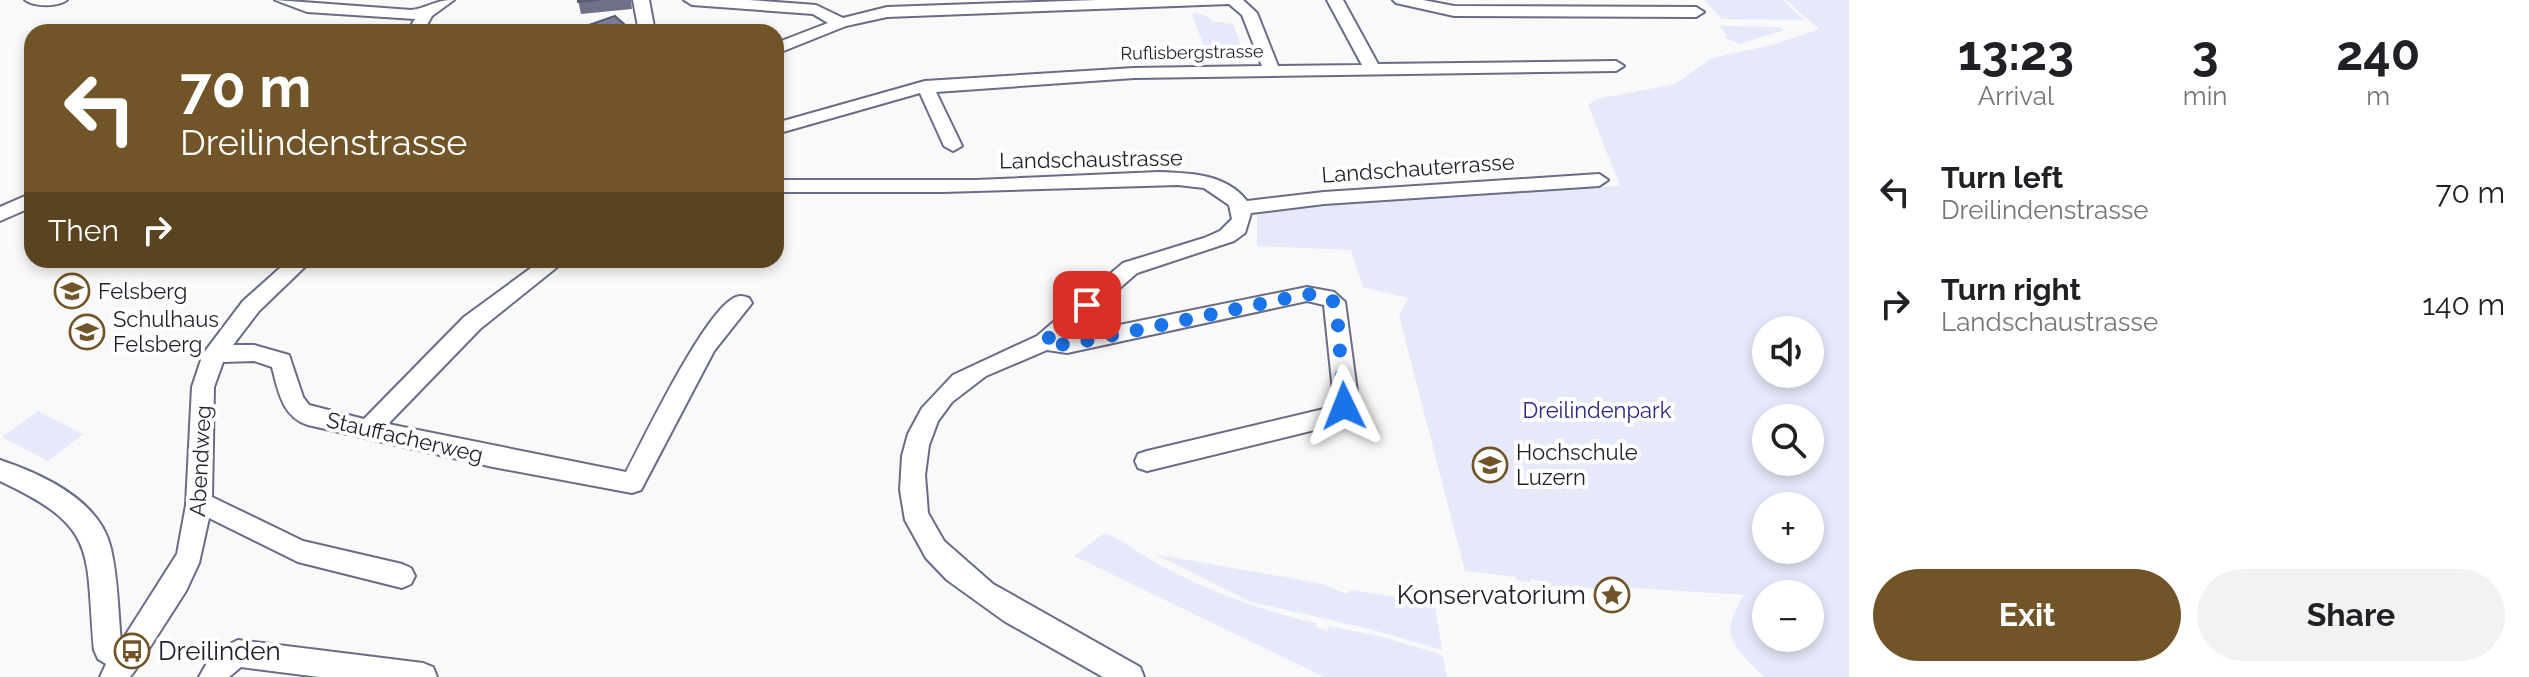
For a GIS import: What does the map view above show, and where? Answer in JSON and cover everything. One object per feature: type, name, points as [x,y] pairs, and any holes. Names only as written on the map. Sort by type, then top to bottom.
[{"type":"street","points":[[33,0],[59,0]]},
{"type":"street","points":[[283,0],[307,7],[411,15],[426,13],[446,0]]},
{"type":"street","points":[[641,0],[646,24]]},
{"type":"street","points":[[692,0],[816,10],[841,23]]},
{"type":"street","points":[[784,46],[841,23],[887,12],[1226,0]]},
{"type":"street","points":[[1234,0],[1249,13],[1272,71]]},
{"type":"street","points":[[1335,0],[1373,70]]},
{"type":"street","points":[[1401,0],[1454,11],[1696,12]]},
{"type":"street","points":[[420,24],[426,13]]},
{"type":"street","name":"Ruflisbergstrasse","points":[[784,127],[925,86],[1064,76],[1616,66]]},
{"type":"street","points":[[925,86],[953,146]]},
{"type":"street","name":"Landschauterrasse","points":[[1242,208],[1324,198],[1599,180]]},
{"type":"street","name":"Landschaustrasse","points":[[784,186],[1196,181],[1228,192],[1242,208]]},
{"type":"street","points":[[0,215],[24,203]]},
{"type":"street","points":[[1130,677],[970,584],[941,560],[919,526],[912,478],[914,454],[926,419],[938,400],[964,378],[985,365],[1044,342],[1130,268],[1235,233],[1242,222],[1242,208]]},
{"type":"street","name":"Abendweg","points":[[120,668],[186,563],[195,538],[203,387],[214,354],[251,306],[293,268]]},
{"type":"street","points":[[369,429],[472,323],[545,268]]},
{"type":"street","points":[[1044,342],[1067,345],[1307,294],[1327,297],[1334,302],[1346,399],[1339,412],[1331,417],[1147,461]]},
{"type":"street","name":"Stauffacherweg","points":[[214,354],[254,353],[271,355],[281,361],[297,409],[308,416],[493,457],[632,483],[705,347],[719,326],[741,303]]},
{"type":"street","points":[[0,470],[68,503],[91,532],[98,547],[108,650],[120,668]]},
{"type":"street","points":[[199,505],[211,507],[298,551],[402,576]]},
{"type":"street","points":[[213,677],[223,662],[238,653],[423,677]]},
{"type":"green space","points":[[1704,0],[1783,0],[1804,20],[1722,19]]},
{"type":"green space","name":"Dreilindenpark","points":[[1786,0],[1849,0],[1849,677],[1764,677],[1737,648],[1730,631],[1744,595],[1619,587],[1620,596],[1610,599],[1597,589],[1565,585],[1565,588],[1530,579],[1530,582],[1516,580],[1516,577],[1465,571],[1399,316],[1408,298],[1363,287],[1351,250],[1257,246],[1257,209],[1620,186],[1588,105],[1596,99],[1675,84],[1712,58],[1776,44],[1819,29]]},
{"type":"green space","points":[[1192,15],[1207,16],[1212,21],[1233,24],[1245,55],[1208,56]]},
{"type":"green space","points":[[1719,26],[1780,27],[1785,30],[1739,44],[1725,38],[1727,35]]},
{"type":"green space","points":[[38,411],[83,434],[48,461],[2,437]]},
{"type":"green space","points":[[1105,533],[1177,574],[1235,599],[1316,623],[1317,628],[1328,631],[1328,626],[1379,636],[1436,653],[1443,657],[1447,677],[1324,677],[1074,556]]},
{"type":"green space","points":[[1155,554],[1323,584],[1346,594],[1352,590],[1420,601],[1434,600],[1442,650],[1370,629],[1251,602]]},
{"type":"building","points":[[615,16],[624,24],[592,24]]},
{"type":"place","name":"Felsberg","points":[[72,291]]},
{"type":"place","name":"Schulhaus Felsberg","points":[[87,332]]},
{"type":"place","name":"Hochschule Luzern","points":[[1490,465]]},
{"type":"place","name":"Konservatorium","points":[[1612,595]]},
{"type":"place","name":"Dreilinden","points":[[132,651]]},
{"type":"route","points":[[1087,305],[1044,342],[1067,345],[1307,294],[1327,297],[1334,302],[1337,312],[1346,399],[1344,406]]}]
